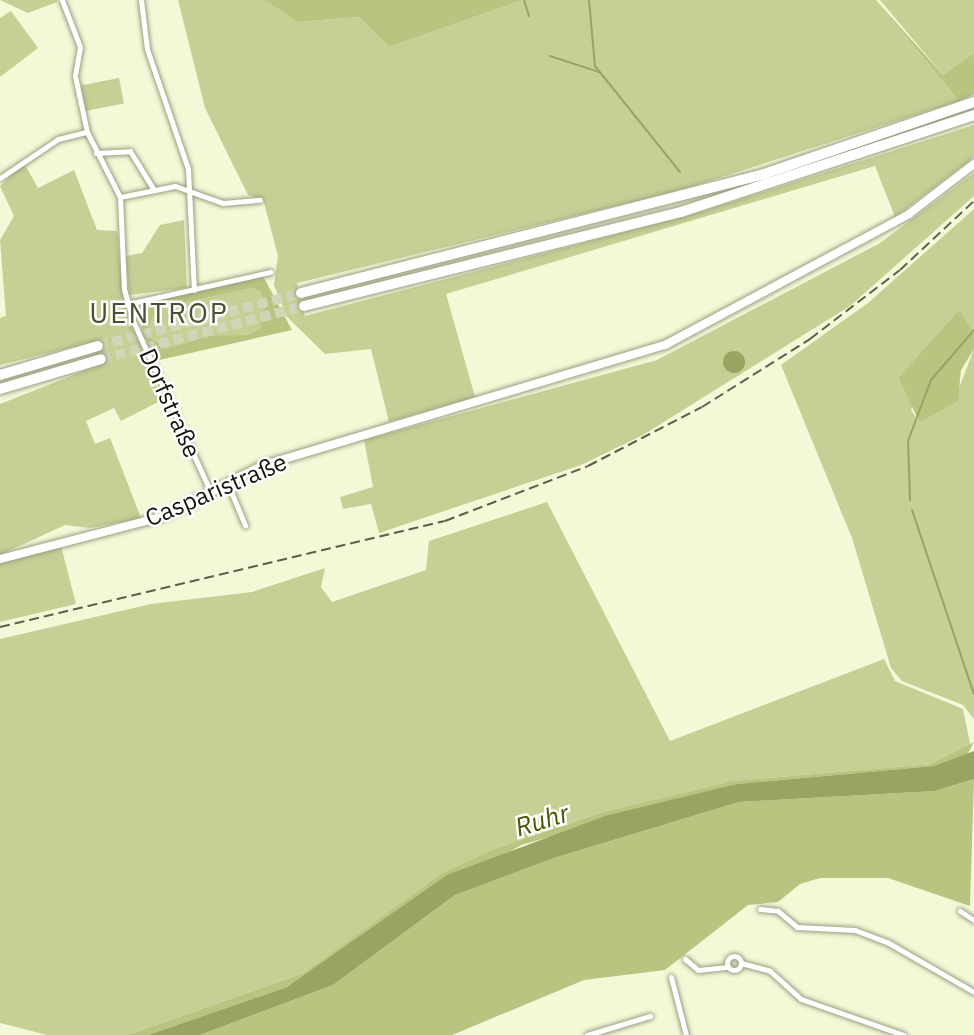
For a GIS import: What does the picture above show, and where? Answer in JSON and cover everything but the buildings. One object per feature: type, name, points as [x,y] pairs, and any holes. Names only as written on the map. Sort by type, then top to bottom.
[{"type":"highway","points":[[300,293],[764,174],[974,102]]},
{"type":"highway","points":[[304,306],[681,212],[974,115]]},
{"type":"highway","points":[[0,373],[98,346]]},
{"type":"highway","points":[[0,389],[102,359]]},
{"type":"highway","points":[[0,397],[63,369]]},
{"type":"main road","name":"Casparistraße","points":[[0,559],[165,516],[226,482],[391,426],[665,345],[909,214],[974,164]]},
{"type":"street","name":"Dorfstraße","points":[[62,0],[80,47],[75,76],[87,132],[120,197],[128,304],[210,491]]},
{"type":"street","points":[[141,0],[147,49],[164,107],[181,137],[188,188],[194,290]]},
{"type":"street","points":[[0,178],[58,139],[87,132]]},
{"type":"street","points":[[96,153],[130,151],[154,190]]},
{"type":"street","points":[[120,197],[154,190],[188,188],[223,203],[260,200]]},
{"type":"street","points":[[128,304],[270,272]]},
{"type":"street","points":[[226,482],[245,525]]},
{"type":"street","points":[[760,909],[778,911],[797,927],[855,930],[887,942],[974,992]]},
{"type":"street","points":[[960,911],[974,920]]},
{"type":"street","points":[[729,967],[733,957],[741,963],[769,971],[801,999],[904,1035]]},
{"type":"street","points":[[685,960],[698,970],[741,963]]},
{"type":"street","points":[[671,977],[686,1035]]},
{"type":"street","points":[[587,1035],[650,1016]]},
{"type":"shaded area","points":[[0,0],[57,0],[57,2],[28,13]]},
{"type":"shaded area","points":[[178,0],[265,0],[297,22],[359,17],[389,47],[523,0],[876,0],[959,101],[681,190],[297,283],[305,316],[694,214],[974,125],[974,157],[895,217],[875,166],[446,294],[475,397],[389,422],[371,349],[325,354],[287,317],[274,285],[278,256],[263,199],[248,195],[205,108]]},
{"type":"shaded area","points":[[265,0],[523,0],[389,47],[359,17],[297,22]]},
{"type":"shaded area","points":[[876,0],[943,75],[974,53],[974,94],[959,101]]},
{"type":"shaded area","points":[[880,0],[974,0],[974,53],[943,75]]},
{"type":"shaded area","points":[[11,11],[38,48],[0,77],[0,18]]},
{"type":"shaded area","points":[[119,78],[124,104],[86,111],[81,85]]},
{"type":"shaded area","points":[[24,163],[38,188],[74,170],[97,230],[117,231],[123,300],[162,400],[121,421],[114,408],[86,421],[95,444],[110,438],[141,518],[90,528],[65,525],[0,555],[0,404],[99,365],[93,342],[0,365],[0,318],[6,316],[0,240],[14,216],[0,186]]},
{"type":"shaded area","points":[[974,173],[974,196],[850,306],[643,435],[581,465],[379,533],[371,504],[343,509],[340,497],[373,487],[364,440],[657,360],[880,243]]},
{"type":"shaded area","points":[[974,209],[974,333],[958,310],[911,410],[919,422],[956,396],[974,349],[974,719],[963,705],[902,681],[891,668],[852,538],[781,365],[868,303]]},
{"type":"shaded area","points":[[184,220],[187,288],[129,295],[126,256],[142,253],[160,225]]},
{"type":"shaded area","points":[[263,276],[292,330],[155,361],[136,314],[141,304]],"holes":[[[252,288],[260,292],[265,307],[259,329],[247,335],[210,336],[166,349],[151,338],[150,322],[161,308]]]},
{"type":"shaded area","points":[[252,288],[260,292],[265,307],[259,329],[247,335],[166,350],[151,338],[150,322],[161,308]]},
{"type":"shaded area","points":[[959,310],[974,333],[974,349],[961,370],[958,401],[919,422],[899,378]]},
{"type":"shaded area","points":[[730,351],[738,351],[745,358],[745,366],[738,373],[730,373],[723,366],[723,358]]},
{"type":"shaded area","points":[[547,502],[670,741],[884,659],[895,681],[963,709],[970,743],[963,754],[932,764],[732,781],[603,812],[500,847],[304,973],[128,1035],[47,1035],[0,1023],[0,639],[151,604],[252,592],[325,568],[321,587],[332,602],[426,570],[429,541]]},
{"type":"shaded area","points":[[60,542],[76,604],[0,622],[0,563]]},
{"type":"shaded area","points":[[974,742],[966,757],[934,766],[737,784],[521,845],[287,987],[148,1035],[128,1035],[304,973],[443,873],[500,847],[603,812],[732,781],[932,764]]},
{"type":"shaded area","points":[[974,751],[974,779],[935,791],[739,802],[554,858],[455,895],[333,985],[200,1035],[148,1035],[287,987],[447,875],[605,816],[737,784],[934,766]]},
{"type":"shaded area","points":[[974,779],[970,906],[888,878],[820,878],[800,884],[778,902],[748,905],[665,970],[584,980],[452,1035],[200,1035],[333,985],[455,895],[554,858],[739,802],[935,791]]},
{"type":"waterway","points":[[524,0],[529,16]]},
{"type":"waterway","points":[[589,0],[595,66],[680,172]]},
{"type":"waterway","points":[[550,56],[599,72]]},
{"type":"waterway","points":[[910,500],[908,441],[931,380],[974,330]]},
{"type":"waterway","points":[[912,510],[974,694]]},
{"type":"tunnel","points":[[98,346],[301,293]]},
{"type":"tunnel","points":[[101,359],[304,306]]},
{"type":"railway","points":[[0,627],[445,521],[588,466],[702,407],[810,339],[900,270],[974,201]]},
{"type":"district","name":"UENTROP","points":[[159,313]]},
{"type":"water label","name":"Ruhr","points":[[542,820]]}]
